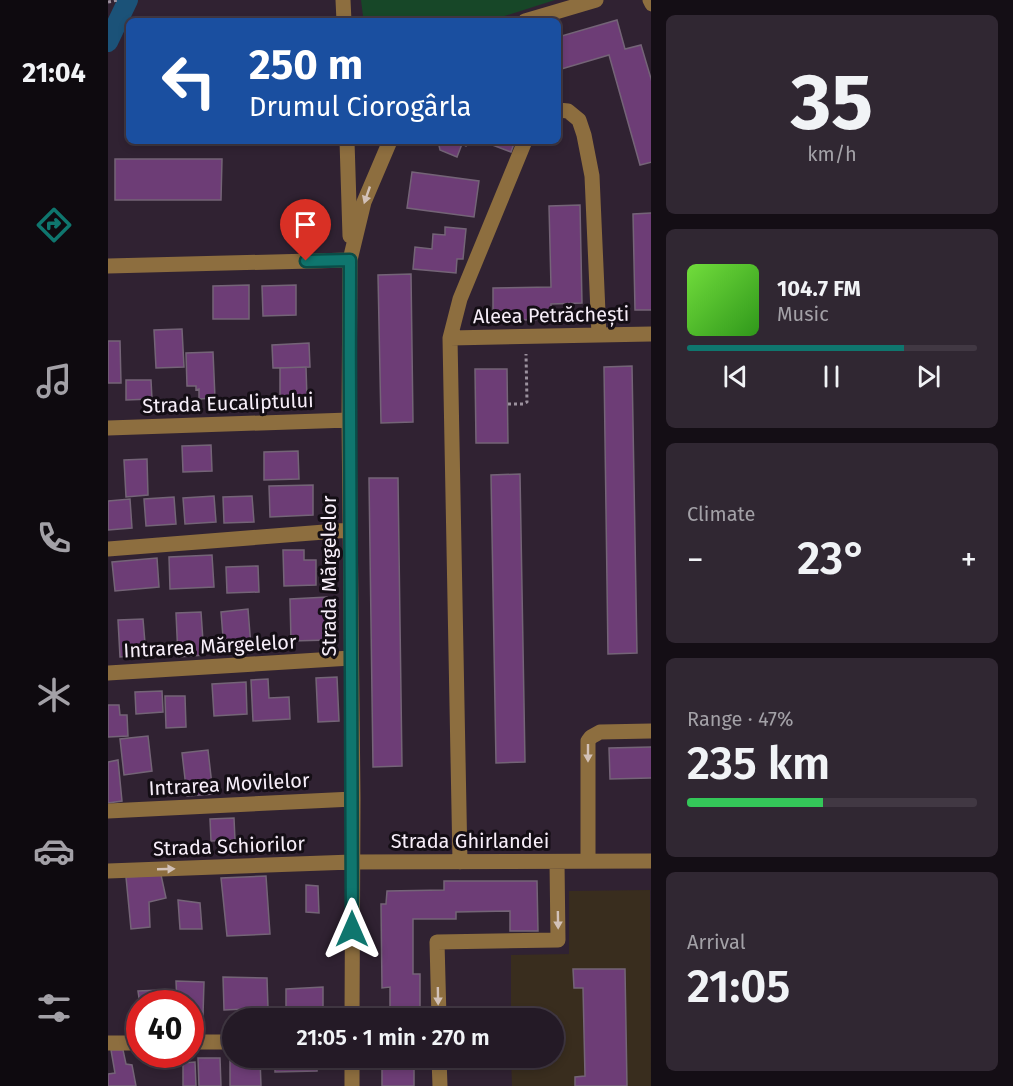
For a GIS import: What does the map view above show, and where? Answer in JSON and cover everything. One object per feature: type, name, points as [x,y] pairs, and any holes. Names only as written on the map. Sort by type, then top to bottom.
[{"type":"street","points":[[343,0],[344,18]]},
{"type":"street","points":[[535,18],[596,0]]},
{"type":"street","points":[[561,110],[568,111],[579,120],[592,176],[599,336]]},
{"type":"street","points":[[108,266],[350,260],[347,144]]},
{"type":"street","name":"Strada Mărgelelor","points":[[352,1008],[350,260],[364,202],[389,144]]},
{"type":"street","points":[[460,862],[450,339],[460,298],[524,144]]},
{"type":"street","name":"Aleea Petrăchești","points":[[450,339],[651,334]]},
{"type":"street","name":"Strada Eucaliptului","points":[[108,428],[349,420]]},
{"type":"street","points":[[108,549],[351,530]]},
{"type":"street","name":"Intrarea Mărgelelor","points":[[108,673],[351,658]]},
{"type":"street","points":[[588,861],[588,741],[600,732],[651,731]]},
{"type":"street","name":"Intrarea Movilelor","points":[[108,811],[353,799]]},
{"type":"street","points":[[439,1008],[437,942],[558,940],[557,861]]},
{"type":"street","name":"Strada Ghirlandei","points":[[352,862],[651,861]]},
{"type":"street","name":"Strada Schiorilor","points":[[108,871],[352,862]]},
{"type":"street","points":[[204,1042],[222,1042]]},
{"type":"street","points":[[108,1043],[126,1043]]},
{"type":"street","points":[[352,1068],[352,1086]]},
{"type":"street","points":[[439,1068],[440,1086]]},
{"type":"path","points":[[108,2],[118,0]]},
{"type":"path","points":[[508,404],[523,405],[527,402],[525,337]]},
{"type":"shaded area","points":[[650,890],[651,1086],[512,1086],[511,1068],[564,1068],[564,1008],[511,1008],[511,955],[569,954],[569,891]]},
{"type":"green space","points":[[361,0],[555,0],[498,18],[371,18],[363,16]]},
{"type":"building","points":[[617,20],[625,49],[641,45],[651,79],[651,162],[640,165],[609,55],[561,69],[561,36]]},
{"type":"building","points":[[439,144],[462,144],[457,157],[440,150]]},
{"type":"building","points":[[490,144],[514,144],[511,152]]},
{"type":"building","points":[[115,159],[222,159],[221,200],[115,200]]},
{"type":"building","points":[[412,172],[479,181],[474,217],[407,208]]},
{"type":"building","points":[[580,205],[582,303],[551,304],[551,319],[493,321],[493,288],[551,287],[549,206]]},
{"type":"building","points":[[651,213],[651,310],[635,310],[633,214]]},
{"type":"building","points":[[445,227],[466,229],[463,259],[457,259],[456,273],[413,269],[415,247],[432,249],[433,234],[445,235]]},
{"type":"building","points":[[411,274],[413,422],[381,423],[378,275]]},
{"type":"building","points":[[249,285],[249,319],[213,319],[213,286]]},
{"type":"building","points":[[296,285],[296,315],[263,316],[262,286]]},
{"type":"building","points":[[182,329],[184,367],[156,368],[154,330]]},
{"type":"building","points":[[108,341],[120,341],[121,383],[108,383]]},
{"type":"building","points":[[309,343],[310,367],[273,368],[272,345]]},
{"type":"building","points":[[213,352],[215,398],[199,399],[199,389],[196,390],[196,386],[187,386],[186,353]]},
{"type":"building","points":[[632,366],[637,653],[608,654],[604,367]]},
{"type":"building","points":[[306,367],[307,399],[280,399],[280,368]]},
{"type":"building","points":[[475,369],[507,369],[508,443],[476,443]]},
{"type":"building","points":[[126,380],[151,380],[152,399],[126,400]]},
{"type":"building","points":[[211,445],[212,471],[183,472],[182,446]]},
{"type":"building","points":[[298,451],[299,479],[264,480],[264,452]]},
{"type":"building","points":[[147,459],[148,495],[126,497],[124,460]]},
{"type":"building","points":[[520,474],[525,762],[496,763],[491,475]]},
{"type":"building","points":[[369,478],[398,478],[402,766],[373,767]]},
{"type":"building","points":[[313,485],[313,515],[270,517],[269,486]]},
{"type":"building","points":[[214,496],[216,522],[185,524],[183,498]]},
{"type":"building","points":[[252,496],[254,522],[224,523],[223,497]]},
{"type":"building","points":[[174,497],[176,524],[146,526],[144,499]]},
{"type":"building","points":[[130,499],[132,528],[108,530],[108,501]]},
{"type":"building","points":[[283,550],[304,550],[304,560],[316,560],[316,585],[284,586]]},
{"type":"building","points":[[212,555],[214,587],[170,589],[169,557]]},
{"type":"building","points":[[157,558],[159,587],[115,591],[112,562]]},
{"type":"building","points":[[258,566],[259,592],[227,593],[226,567]]},
{"type":"building","points":[[327,597],[329,640],[291,641],[290,599]]},
{"type":"building","points":[[248,609],[251,647],[224,650],[221,612]]},
{"type":"building","points":[[201,612],[204,655],[178,657],[176,613]]},
{"type":"building","points":[[143,619],[146,655],[120,657],[118,620]]},
{"type":"building","points":[[337,677],[339,721],[318,722],[316,678]]},
{"type":"building","points":[[268,679],[269,698],[289,697],[290,719],[253,721],[251,680]]},
{"type":"building","points":[[246,682],[247,714],[214,716],[212,684]]},
{"type":"building","points":[[162,691],[163,712],[136,714],[135,692]]},
{"type":"building","points":[[165,696],[185,696],[186,727],[166,728]]},
{"type":"building","points":[[108,705],[119,705],[120,715],[127,715],[128,736],[108,737]]},
{"type":"building","points":[[148,736],[152,771],[124,775],[120,739]]},
{"type":"building","points":[[651,747],[651,778],[610,779],[609,748]]},
{"type":"building","points":[[208,750],[213,794],[187,796],[182,753]]},
{"type":"building","points":[[118,760],[122,801],[108,803],[108,762]]},
{"type":"building","points":[[234,818],[235,840],[211,841],[210,819]]},
{"type":"building","points":[[161,875],[166,898],[149,902],[150,927],[131,929],[126,877]]},
{"type":"building","points":[[266,876],[270,934],[227,936],[221,878]]},
{"type":"building","points":[[444,881],[537,881],[538,931],[510,931],[510,911],[456,912],[456,919],[413,919],[413,974],[420,974],[420,1008],[390,1008],[390,987],[382,988],[381,904],[386,904],[387,891],[444,890]]},
{"type":"building","points":[[306,885],[318,886],[319,913],[306,912]]},
{"type":"building","points":[[178,900],[200,903],[202,929],[180,929]]},
{"type":"building","points":[[573,969],[625,969],[627,1086],[575,1086],[575,1077],[585,1076],[583,988],[574,988]]},
{"type":"building","points":[[223,977],[267,978],[268,1008],[224,1008]]},
{"type":"building","points":[[176,981],[204,982],[204,990],[176,990]]},
{"type":"building","points":[[323,987],[323,1008],[286,1008],[286,989]]},
{"type":"building","points":[[111,1050],[123,1050],[126,1068],[133,1068],[136,1086],[108,1086],[108,1074],[115,1073]]},
{"type":"building","points":[[204,1058],[220,1058],[221,1086],[199,1086],[198,1068],[204,1068]]},
{"type":"building","points":[[183,1068],[195,1068],[196,1086],[183,1086]]},
{"type":"building","points":[[230,1068],[260,1068],[261,1086],[230,1086]]},
{"type":"building","points":[[275,1068],[317,1068],[317,1071],[275,1072]]},
{"type":"building","points":[[382,1068],[414,1068],[414,1086],[382,1086]]},
{"type":"waterway","points":[[108,42],[128,0]]},
{"type":"route","points":[[306,261],[350,260],[352,929]]}]
